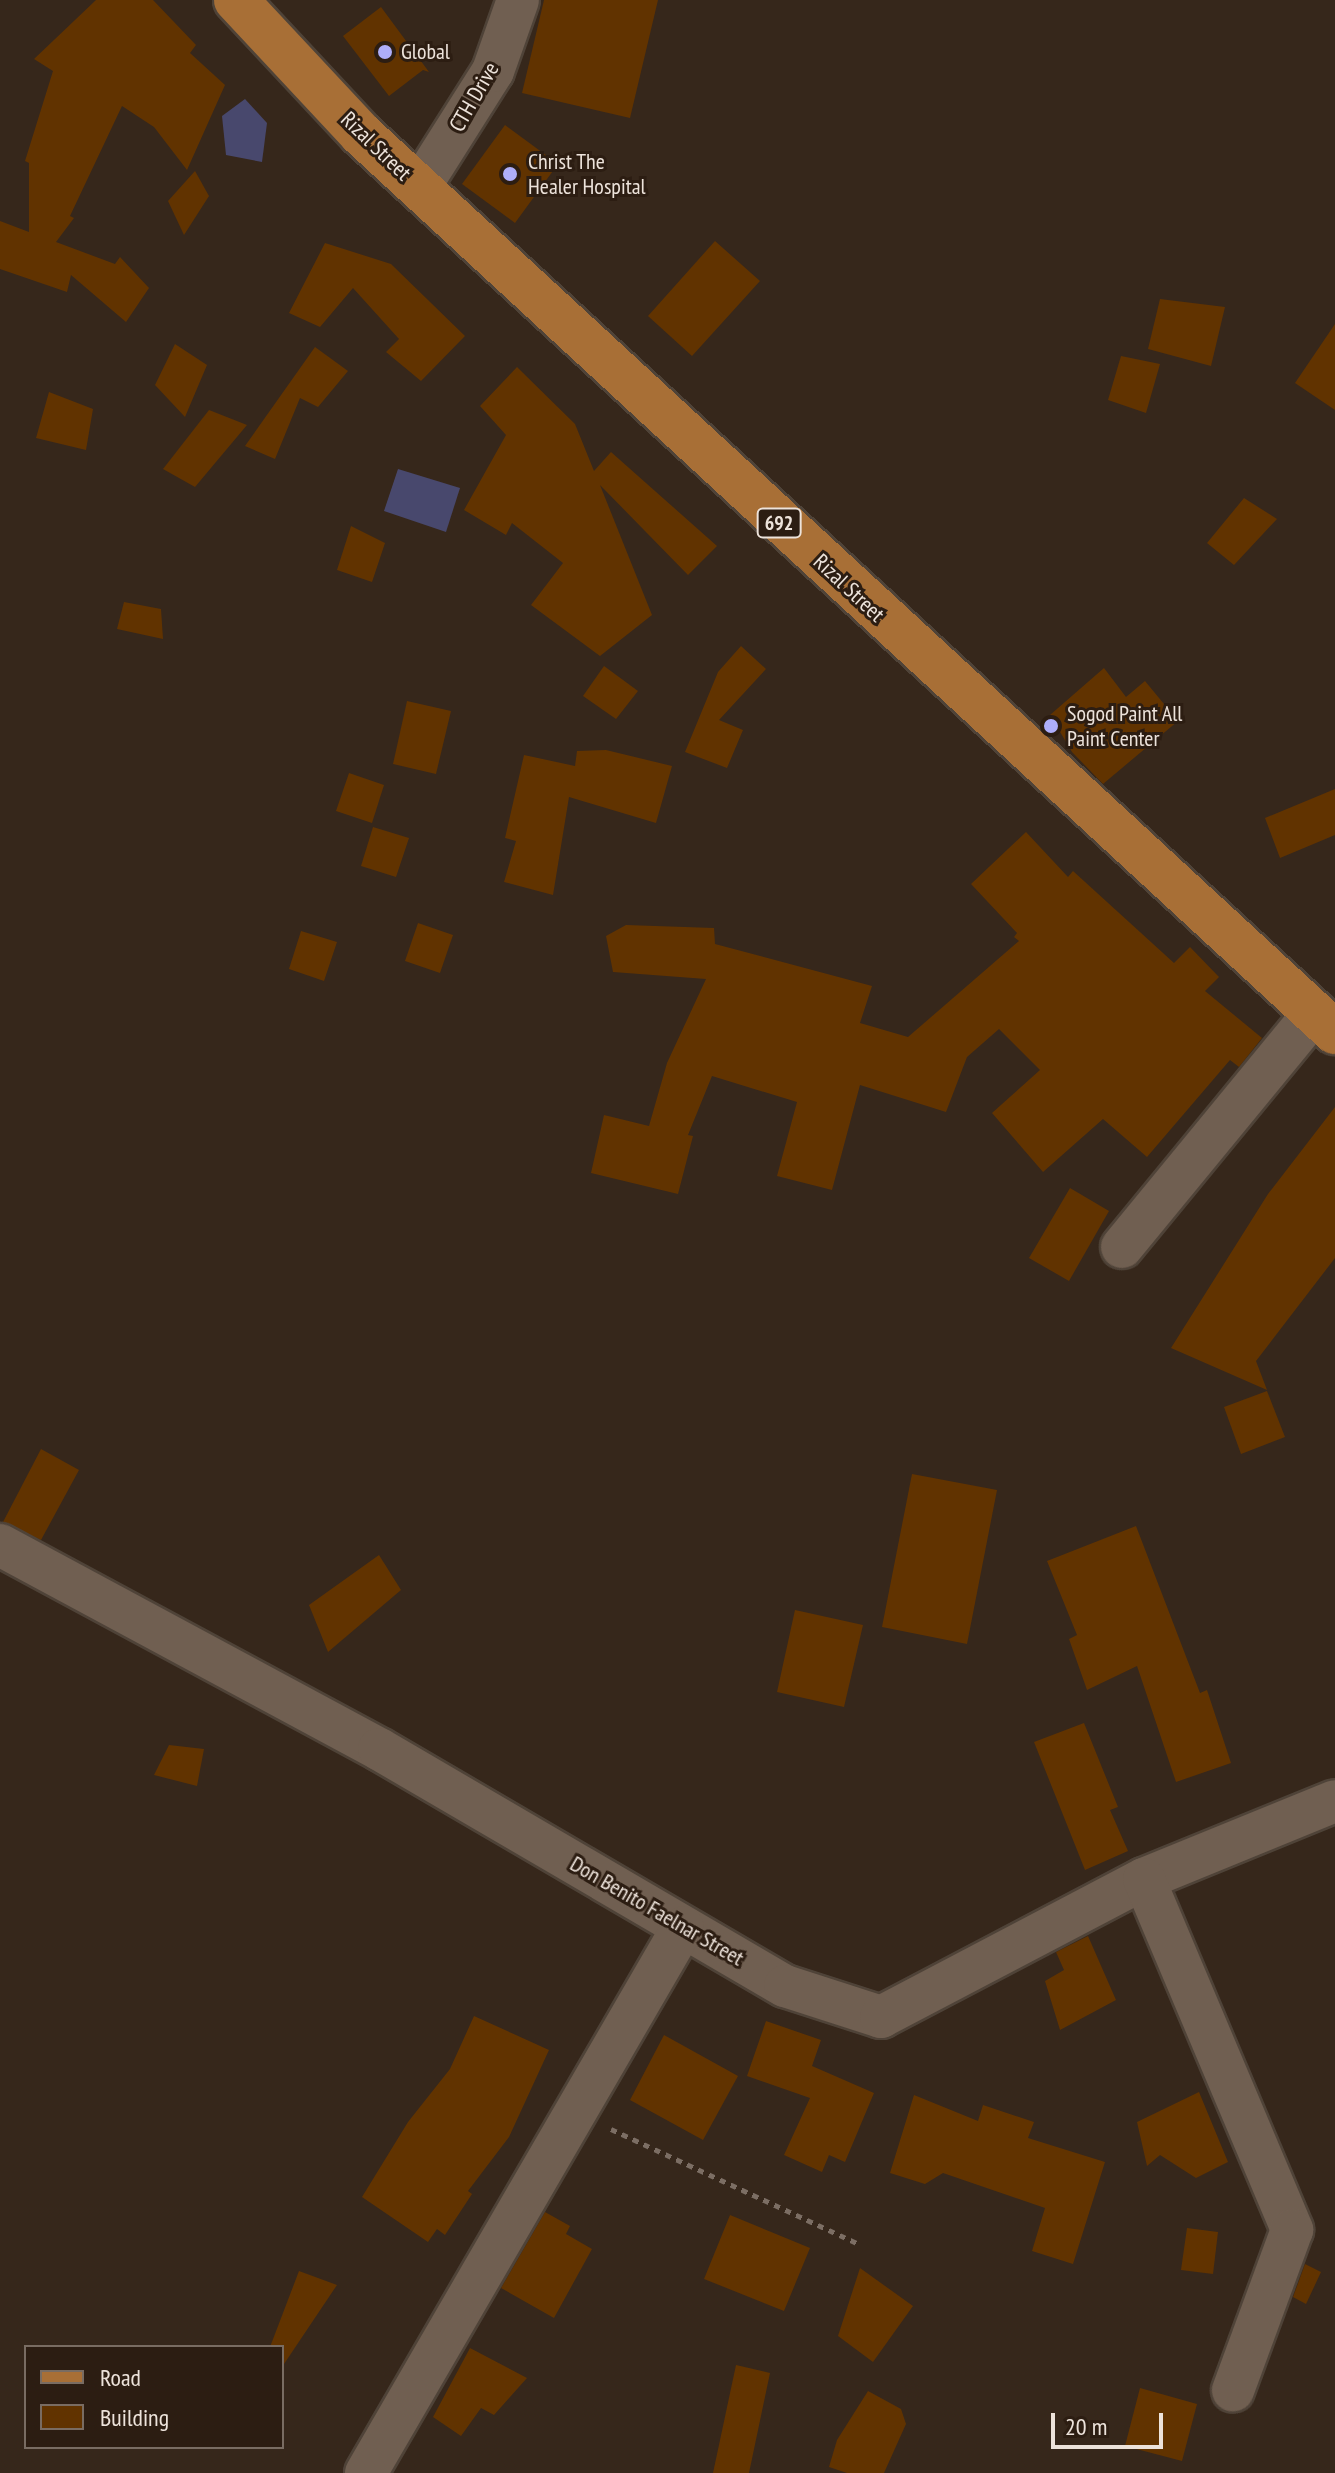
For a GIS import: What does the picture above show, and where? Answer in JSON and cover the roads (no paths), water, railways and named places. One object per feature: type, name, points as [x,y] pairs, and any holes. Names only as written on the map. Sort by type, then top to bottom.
[{"type":"main road","name":"Rizal Street","points":[[236,0],[419,188],[1325,1022]]},
{"type":"street","name":"CTH Drive","points":[[419,188],[493,71],[518,0]]},
{"type":"street","points":[[1122,1247],[1325,1022]]},
{"type":"street","name":"Don Benito Faelnar Street","points":[[0,1545],[379,1749],[785,1986],[881,2017],[1144,1879],[1335,1801]]},
{"type":"street","points":[[1144,1879],[1292,2230],[1233,2390]]},
{"type":"street","points":[[366,2473],[683,1927]]},
{"type":"place","name":"Global","points":[[385,52]]},
{"type":"place","name":"Christ The Healer Hospital","points":[[510,174]]},
{"type":"place","name":"Sogod Paint All Paint Center","points":[[1051,726]]}]
